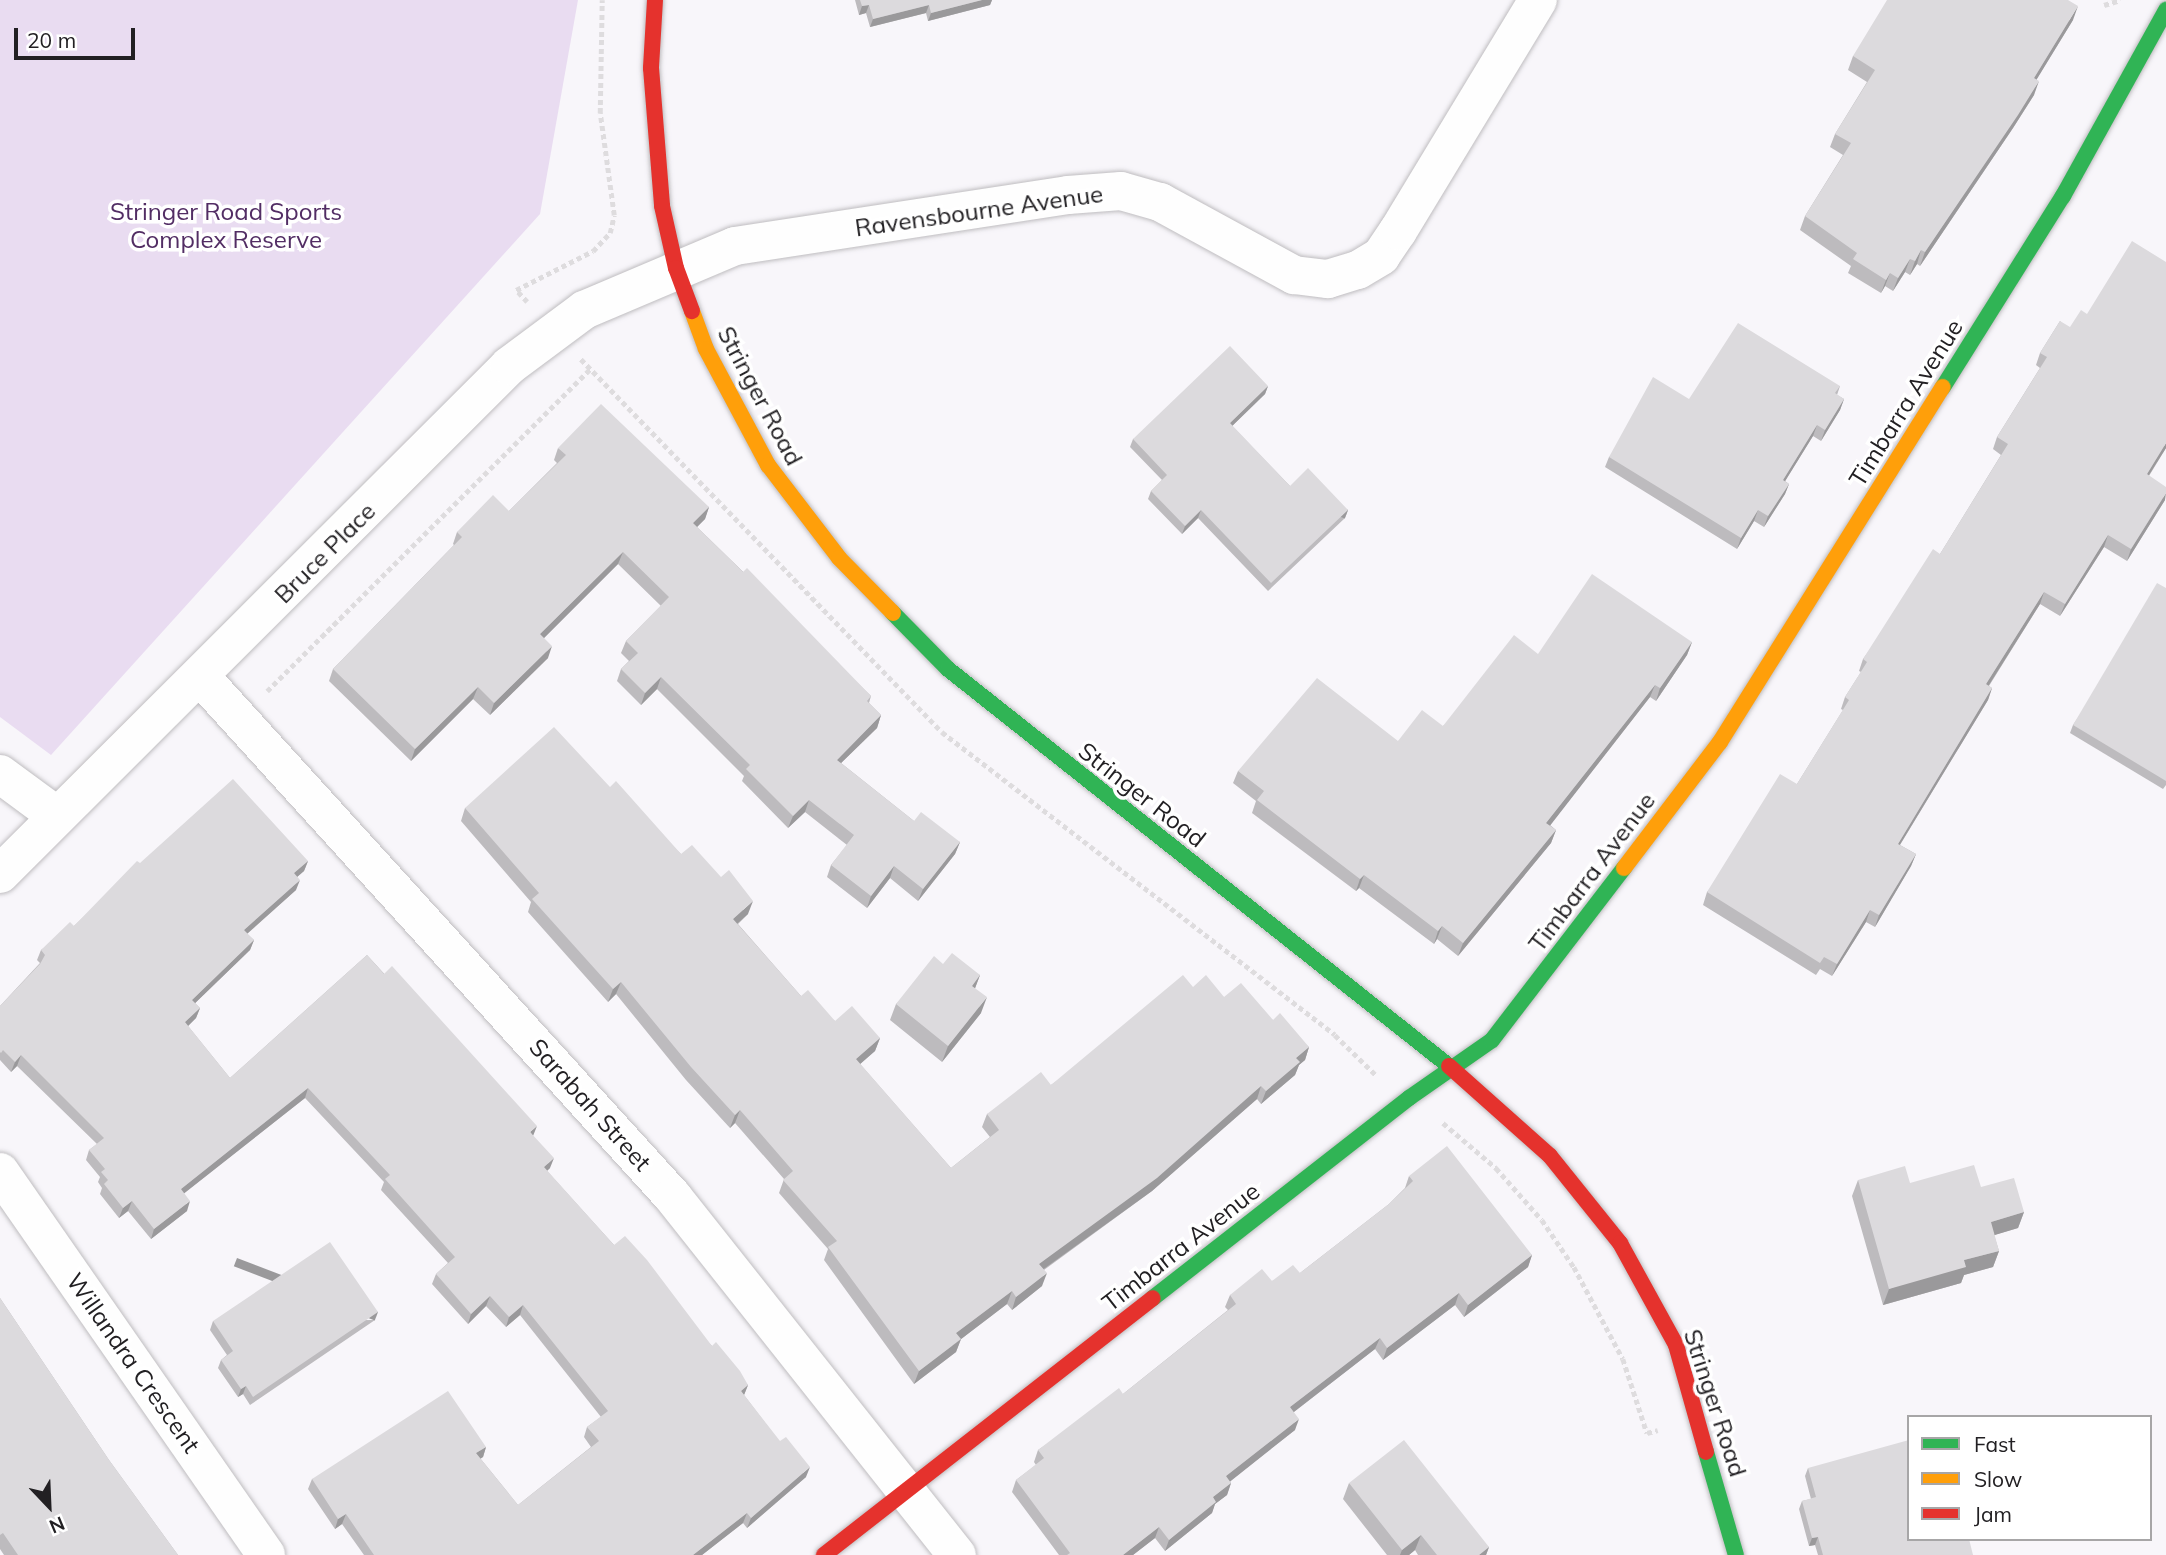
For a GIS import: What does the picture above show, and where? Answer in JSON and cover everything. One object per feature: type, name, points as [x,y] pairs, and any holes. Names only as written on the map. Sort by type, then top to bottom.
[{"type":"street","name":"Stringer Road","points":[[655,0],[651,68],[654,134],[676,268],[706,349],[768,465],[839,558],[890,614],[990,702],[1452,1068],[1550,1156],[1620,1243],[1655,1302],[1694,1396],[1736,1555]]},
{"type":"street","name":"Ravensbourne Avenue","points":[[676,268],[735,246],[1068,195],[1121,191],[1160,202],[1294,275],[1328,279],[1358,270],[1381,256],[1398,231],[1538,0]]},
{"type":"street","name":"Timbarra Avenue","points":[[824,1555],[1452,1068],[1492,1040],[1720,741],[2063,196],[2166,10]]},
{"type":"street","name":"Bruce Place","points":[[0,874],[509,366],[584,310],[676,268]]},
{"type":"street","name":"Sarabah Street","points":[[200,676],[673,1197],[957,1555]]},
{"type":"street","points":[[0,774],[57,816]]},
{"type":"street","name":"Willandra Crescent","points":[[0,1172],[266,1555]]},
{"type":"path","points":[[2104,5],[2120,0]]},
{"type":"path","points":[[264,694],[590,369]]},
{"type":"green space","name":"Stringer Road Sports Complex Reserve","points":[[0,0],[578,0],[540,214],[51,755],[0,717]]},
{"type":"building","points":[[860,0],[982,0],[931,13],[929,5],[873,19],[869,5],[862,6]]},
{"type":"building","points":[[1887,0],[2068,0],[2078,6],[2034,78],[2039,81],[2018,115],[1925,252],[1921,250],[1915,261],[1910,259],[1898,278],[1890,273],[1886,280],[1853,259],[1857,253],[1805,216],[1851,143],[1835,134],[1875,70],[1853,56]]},
{"type":"building","points":[[2132,241],[2166,262],[2166,443],[2147,474],[2166,487],[2166,493],[2131,549],[2108,535],[2065,604],[2044,592],[1986,684],[1992,688],[1898,844],[1916,854],[1879,915],[1870,910],[1837,964],[1824,957],[1820,963],[1707,892],[1780,774],[1797,784],[1849,700],[1845,697],[1867,662],[1863,659],[1933,549],[1940,554],[2008,444],[1997,437],[2047,357],[2040,353],[2060,321],[2070,327],[2081,310],[2087,314]]},
{"type":"building","points":[[1738,323],[1840,386],[1835,393],[1844,399],[1825,430],[1817,425],[1783,480],[1789,484],[1768,516],[1758,510],[1741,538],[1609,457],[1653,377],[1689,399]]},
{"type":"building","points":[[1230,346],[1268,386],[1230,423],[1290,486],[1308,468],[1348,510],[1271,583],[1201,510],[1185,526],[1151,491],[1167,475],[1133,439]]},
{"type":"building","points":[[601,404],[709,507],[693,523],[743,572],[747,568],[871,696],[867,701],[881,715],[837,760],[914,821],[921,812],[960,842],[923,889],[894,866],[871,896],[831,865],[854,835],[809,800],[793,816],[746,769],[750,765],[661,677],[645,693],[621,669],[638,653],[626,641],[669,597],[623,552],[540,634],[552,646],[494,703],[478,687],[415,749],[333,669],[462,537],[457,532],[493,495],[509,511],[566,455],[558,448]]},
{"type":"building","points":[[1592,574],[1692,642],[1660,688],[1655,685],[1546,823],[1556,830],[1463,943],[1442,926],[1438,931],[1364,875],[1360,879],[1257,800],[1264,791],[1238,771],[1317,678],[1398,741],[1422,710],[1443,726],[1514,635],[1538,654]]},
{"type":"building","points":[[2157,583],[2166,588],[2166,781],[2073,725]]},
{"type":"building","points":[[554,727],[610,787],[616,781],[681,854],[692,845],[721,877],[729,870],[753,901],[733,919],[801,996],[808,990],[835,1021],[852,1006],[880,1038],[856,1059],[951,1168],[999,1130],[987,1114],[1041,1072],[1051,1085],[1183,975],[1193,987],[1206,975],[1224,997],[1241,983],[1273,1020],[1280,1013],[1309,1047],[1296,1058],[1300,1062],[1266,1091],[1261,1086],[1157,1178],[1039,1264],[1047,1273],[1016,1297],[1012,1291],[956,1333],[961,1339],[919,1371],[828,1247],[837,1241],[783,1180],[793,1171],[740,1110],[735,1115],[691,1067],[621,982],[613,989],[532,899],[539,893],[465,808]]},
{"type":"building","points":[[233,779],[308,861],[294,873],[300,880],[244,930],[254,940],[192,1000],[200,1008],[185,1022],[230,1078],[367,955],[384,974],[392,966],[537,1126],[530,1132],[554,1158],[544,1167],[614,1245],[625,1236],[647,1260],[712,1346],[716,1342],[740,1371],[748,1385],[741,1391],[780,1441],[786,1437],[810,1467],[751,1518],[747,1513],[693,1555],[374,1555],[346,1514],[338,1519],[312,1479],[448,1391],[486,1447],[476,1453],[518,1505],[599,1441],[587,1427],[608,1411],[523,1305],[509,1317],[490,1296],[471,1314],[436,1274],[455,1257],[385,1179],[390,1175],[308,1088],[181,1189],[190,1201],[154,1229],[132,1201],[123,1208],[104,1184],[108,1180],[101,1172],[105,1169],[89,1150],[104,1138],[21,1055],[15,1062],[3,1050],[0,1052],[0,1006],[40,964],[45,955],[41,950],[70,922],[74,926],[137,861],[140,863]]},
{"type":"building","points":[[952,953],[980,975],[972,986],[987,997],[948,1046],[896,1004],[934,956],[943,964]]},
{"type":"building","points":[[1447,1146],[1532,1255],[1468,1305],[1459,1293],[1387,1348],[1380,1338],[1290,1407],[1299,1419],[1226,1476],[1231,1483],[1213,1497],[1216,1502],[1169,1540],[1159,1527],[1123,1555],[1067,1555],[1070,1553],[1016,1480],[1044,1458],[1038,1450],[1119,1388],[1123,1394],[1236,1304],[1230,1295],[1262,1269],[1272,1281],[1293,1265],[1300,1273],[1389,1204],[1413,1181],[1409,1176]]},
{"type":"building","points":[[1974,1165],[1981,1187],[2014,1178],[2024,1212],[1991,1222],[1999,1251],[1964,1260],[1966,1267],[1889,1289],[1858,1180],[1905,1166],[1910,1183]]},
{"type":"building","points":[[330,1242],[378,1312],[253,1397],[246,1386],[241,1389],[221,1360],[233,1351],[213,1321]]},
{"type":"building","points":[[0,1298],[109,1460],[178,1555],[18,1555],[3,1533],[0,1535]]},
{"type":"building","points":[[1404,1440],[1489,1547],[1479,1555],[1437,1555],[1421,1535],[1402,1550],[1349,1483]]},
{"type":"building","points":[[1907,1441],[1907,1541],[1970,1541],[1973,1555],[1823,1555],[1818,1537],[1812,1538],[1802,1501],[1816,1497],[1808,1468]]},
{"type":"traffic: fast","points":[[1943,387],[2063,196],[2166,10]]},
{"type":"traffic: fast","points":[[893,613],[948,669],[1449,1066]]},
{"type":"traffic: fast","points":[[1153,1298],[1409,1098],[1492,1040],[1624,868]]},
{"type":"traffic: fast","points":[[1706,1452],[1736,1555]]},
{"type":"traffic: slow","points":[[692,311],[706,349],[768,465],[839,558],[893,613]]},
{"type":"traffic: slow","points":[[1624,868],[1720,742],[1943,387]]},
{"type":"traffic: jam","points":[[655,0],[651,68],[662,206],[676,268],[692,311]]},
{"type":"traffic: jam","points":[[1449,1066],[1550,1156],[1620,1243],[1676,1345],[1706,1452]]},
{"type":"traffic: jam","points":[[824,1555],[1153,1298]]}]
